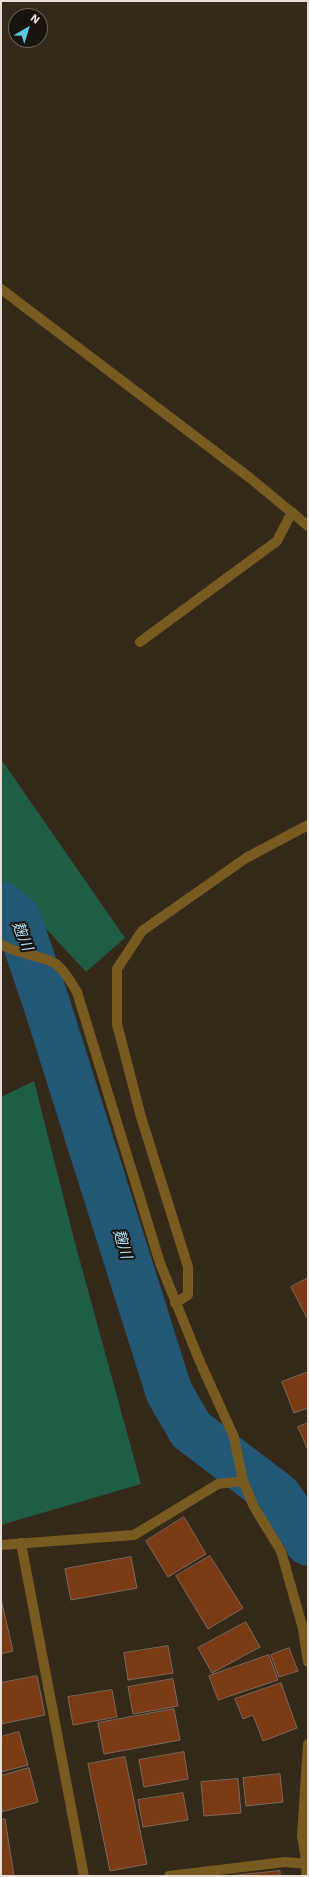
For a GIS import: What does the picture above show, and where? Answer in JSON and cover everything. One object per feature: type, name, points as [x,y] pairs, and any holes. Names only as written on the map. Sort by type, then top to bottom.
[{"type":"street","points":[[1,289],[250,478],[308,526]]},
{"type":"street","points":[[140,642],[277,541],[292,512]]},
{"type":"street","points":[[175,1303],[188,1295],[188,1267],[141,1117],[116,1024],[117,969],[142,931],[246,858],[308,825]]},
{"type":"street","points":[[4,946],[55,963],[62,969],[77,992],[160,1263],[175,1303],[234,1437],[244,1481],[254,1508],[281,1551],[303,1629],[308,1662]]},
{"type":"street","points":[[1,1545],[134,1535],[218,1484],[244,1481]]},
{"type":"street","points":[[21,1543],[84,1876]]},
{"type":"street","points":[[306,1876],[308,1864],[302,1836],[308,1744]]},
{"type":"street","points":[[169,1876],[285,1862],[308,1864]]},
{"type":"green space","points":[[1,759],[125,938],[86,972],[1,880]]},
{"type":"green space","points":[[34,1081],[74,1239],[141,1484],[1,1525],[1,1097]]},
{"type":"building","points":[[308,1278],[308,1320],[291,1287]]},
{"type":"building","points":[[308,1372],[308,1408],[294,1413],[282,1382]]},
{"type":"building","points":[[308,1423],[308,1450],[298,1427]]},
{"type":"building","points":[[184,1517],[206,1554],[168,1577],[146,1541]]},
{"type":"building","points":[[210,1556],[243,1608],[208,1629],[176,1576]]},
{"type":"building","points":[[131,1557],[137,1588],[71,1600],[65,1569]]},
{"type":"building","points":[[1,1599],[13,1651],[1,1654]]},
{"type":"building","points":[[246,1622],[260,1647],[212,1673],[198,1648]]},
{"type":"building","points":[[168,1646],[173,1673],[128,1680],[124,1653]]},
{"type":"building","points":[[289,1648],[298,1671],[279,1677],[271,1655]]},
{"type":"building","points":[[269,1655],[278,1680],[218,1700],[209,1676]]},
{"type":"building","points":[[37,1676],[45,1715],[1,1724],[1,1683]]},
{"type":"building","points":[[173,1679],[178,1706],[133,1714],[128,1687]]},
{"type":"building","points":[[281,1683],[297,1728],[263,1741],[253,1715],[243,1719],[235,1699]]},
{"type":"building","points":[[112,1690],[117,1717],[73,1725],[68,1697]]},
{"type":"building","points":[[174,1709],[180,1740],[104,1754],[98,1723]]},
{"type":"building","points":[[19,1732],[28,1765],[1,1772],[1,1737]]},
{"type":"building","points":[[184,1752],[188,1779],[144,1787],[139,1760]]},
{"type":"building","points":[[125,1757],[147,1864],[110,1871],[88,1764]]},
{"type":"building","points":[[29,1768],[38,1802],[1,1812],[1,1776]]},
{"type":"building","points":[[280,1774],[283,1802],[246,1806],[243,1778]]},
{"type":"building","points":[[238,1779],[241,1813],[204,1816],[201,1782]]},
{"type":"building","points":[[183,1793],[188,1820],[143,1827],[138,1800]]},
{"type":"building","points":[[1,1819],[5,1819],[14,1876],[1,1876]]},
{"type":"building","points":[[280,1871],[280,1876],[227,1876]]},
{"type":"waterway","name":"麹川","points":[[1,905],[18,919],[46,1002],[169,1392],[191,1430],[278,1496],[306,1536],[308,1542]]}]
